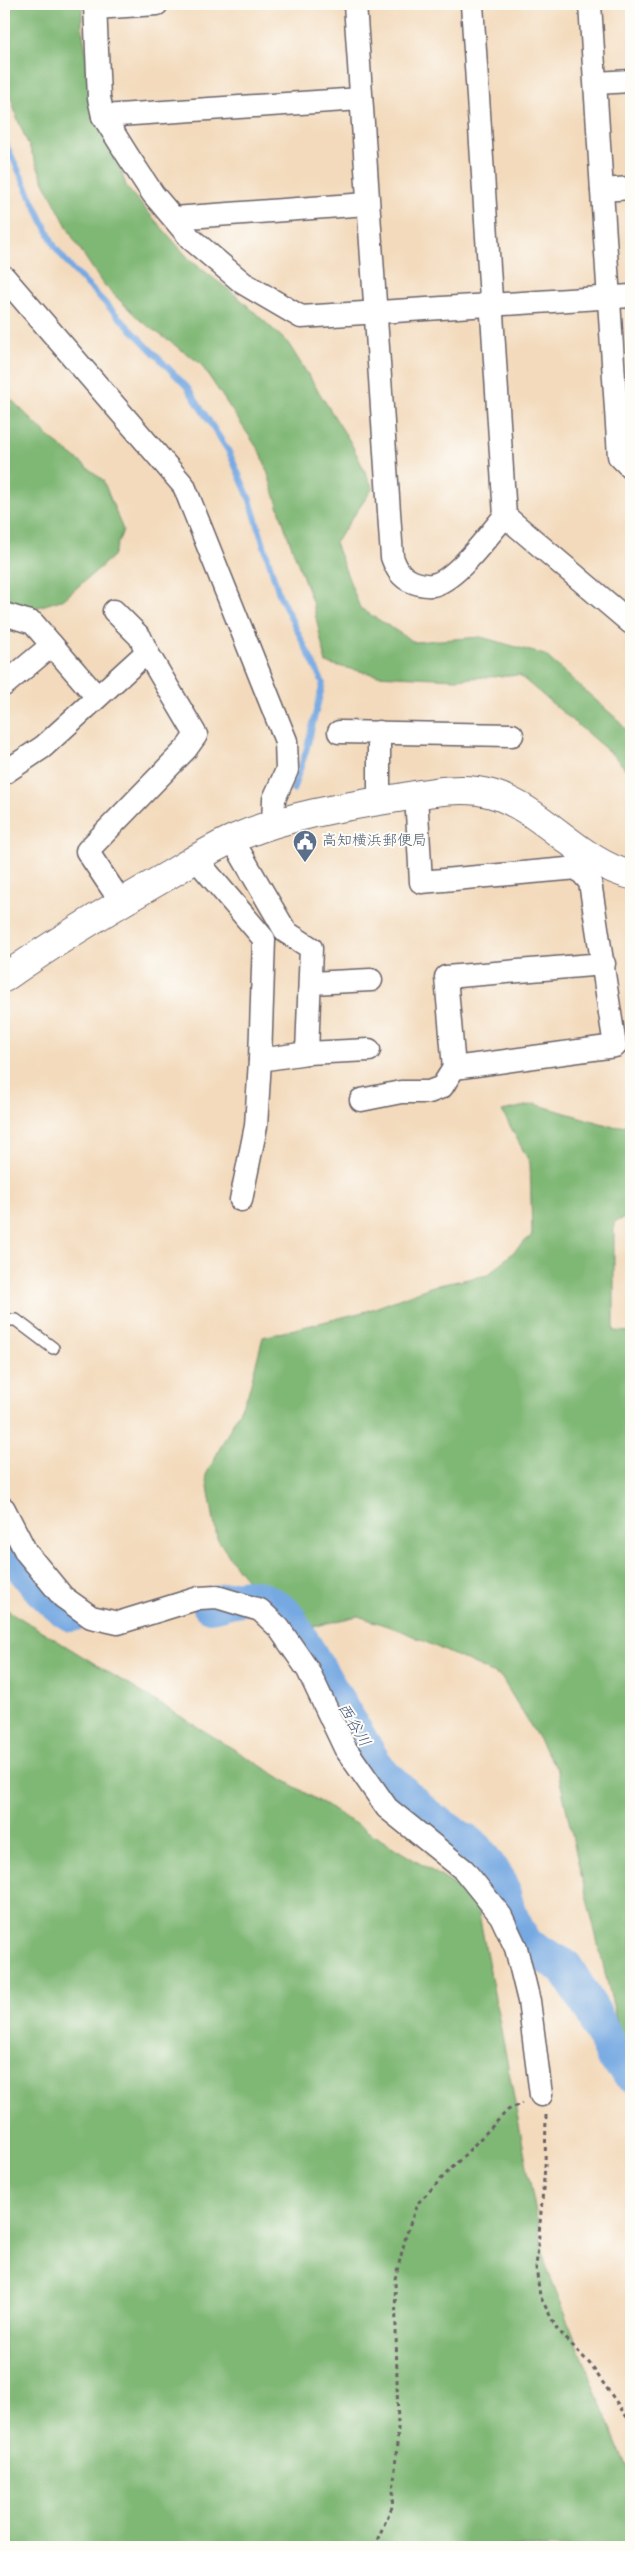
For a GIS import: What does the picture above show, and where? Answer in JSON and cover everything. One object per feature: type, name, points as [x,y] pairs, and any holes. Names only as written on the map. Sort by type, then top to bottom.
[{"type":"street","points":[[157,4],[95,6],[99,98],[103,116],[153,194],[191,239],[243,283],[301,317],[631,296]]},
{"type":"street","points":[[355,4],[374,313],[392,557],[396,568],[410,581],[424,585],[440,583],[451,575],[504,516],[493,305],[472,4]]},
{"type":"street","points":[[590,4],[608,298],[623,404],[618,456],[631,468]]},
{"type":"street","points":[[596,83],[631,81]]},
{"type":"street","points":[[103,116],[361,99]]},
{"type":"street","points":[[602,190],[631,188]]},
{"type":"street","points":[[174,218],[368,204]]},
{"type":"street","points":[[4,277],[184,486],[286,741],[287,770],[274,799],[273,824]]},
{"type":"street","points":[[504,516],[631,623]]},
{"type":"street","points":[[114,611],[140,637],[196,735],[186,749],[87,851],[121,902]]},
{"type":"street","points":[[4,614],[33,623],[97,697]]},
{"type":"street","points":[[4,684],[52,645]]},
{"type":"street","points":[[4,773],[43,747],[147,652]]},
{"type":"street","points":[[339,732],[512,735]]},
{"type":"street","points":[[379,732],[379,801]]},
{"type":"street","points":[[4,978],[121,902],[232,839],[273,824],[325,809],[416,795],[464,791],[491,793],[529,812],[586,863],[616,1046],[454,1068]]},
{"type":"street","points":[[416,795],[421,882],[586,863],[631,875]]},
{"type":"street","points":[[232,839],[286,932],[311,948],[307,1053]]},
{"type":"street","points":[[196,859],[264,939],[256,1126],[241,1200]]},
{"type":"street","points":[[361,1100],[402,1092],[429,1092],[442,1087],[454,1068],[446,976],[604,964]]},
{"type":"street","points":[[310,983],[372,980]]},
{"type":"street","points":[[260,1060],[307,1053],[369,1050]]},
{"type":"street","points":[[4,1509],[26,1552],[63,1597],[91,1617],[118,1622],[199,1598],[217,1597],[260,1610],[278,1628],[308,1670],[344,1748],[387,1808],[464,1870],[501,1916],[516,1948],[529,2001],[541,2094]]},
{"type":"lane","points":[[4,1320],[16,1320],[53,1348]]},
{"type":"path","points":[[374,2547],[392,2507],[398,2430],[395,2280],[406,2236],[417,2204],[508,2110],[541,2094],[546,2122],[546,2167],[536,2268],[540,2296],[557,2329],[590,2364],[631,2423]]},
{"type":"green space","points":[[4,4],[82,4],[82,29],[94,96],[127,188],[190,260],[238,297],[288,343],[351,443],[373,488],[335,543],[360,608],[414,642],[481,637],[545,655],[617,719],[631,736],[631,775],[614,756],[519,675],[455,679],[376,675],[326,663],[313,604],[286,531],[262,455],[200,363],[141,321],[102,283],[74,240],[44,182],[17,118],[4,74]]},
{"type":"green space","points":[[4,392],[50,438],[103,480],[123,530],[113,556],[64,599],[35,608],[4,609]]},
{"type":"green space","points":[[535,1104],[614,1127],[631,1124],[631,1216],[614,1222],[614,1331],[631,1332],[631,2079],[578,1862],[558,1771],[501,1677],[402,1631],[358,1616],[295,1631],[259,1595],[237,1568],[217,1538],[206,1475],[248,1394],[263,1337],[367,1311],[433,1286],[488,1275],[532,1235],[530,1163],[502,1111]]},
{"type":"green space","points":[[4,1608],[476,1898],[546,2266],[631,2478],[631,2547],[4,2547]]},
{"type":"waterway","points":[[4,140],[55,247],[72,269],[187,387],[229,452],[250,500],[279,594],[323,683],[306,751],[293,790]]},
{"type":"waterway","name":"西谷川","points":[[4,1536],[16,1557],[33,1580],[62,1608],[72,1614]]},
{"type":"waterway","name":"西谷川","points":[[210,1605],[233,1599],[258,1598],[286,1615],[377,1769],[428,1817],[476,1849],[500,1883],[508,1912],[524,1944],[565,1967],[594,2014],[612,2054],[631,2074]]},
{"type":"place","name":"高知横浜郵便局","points":[[305,863]]}]
